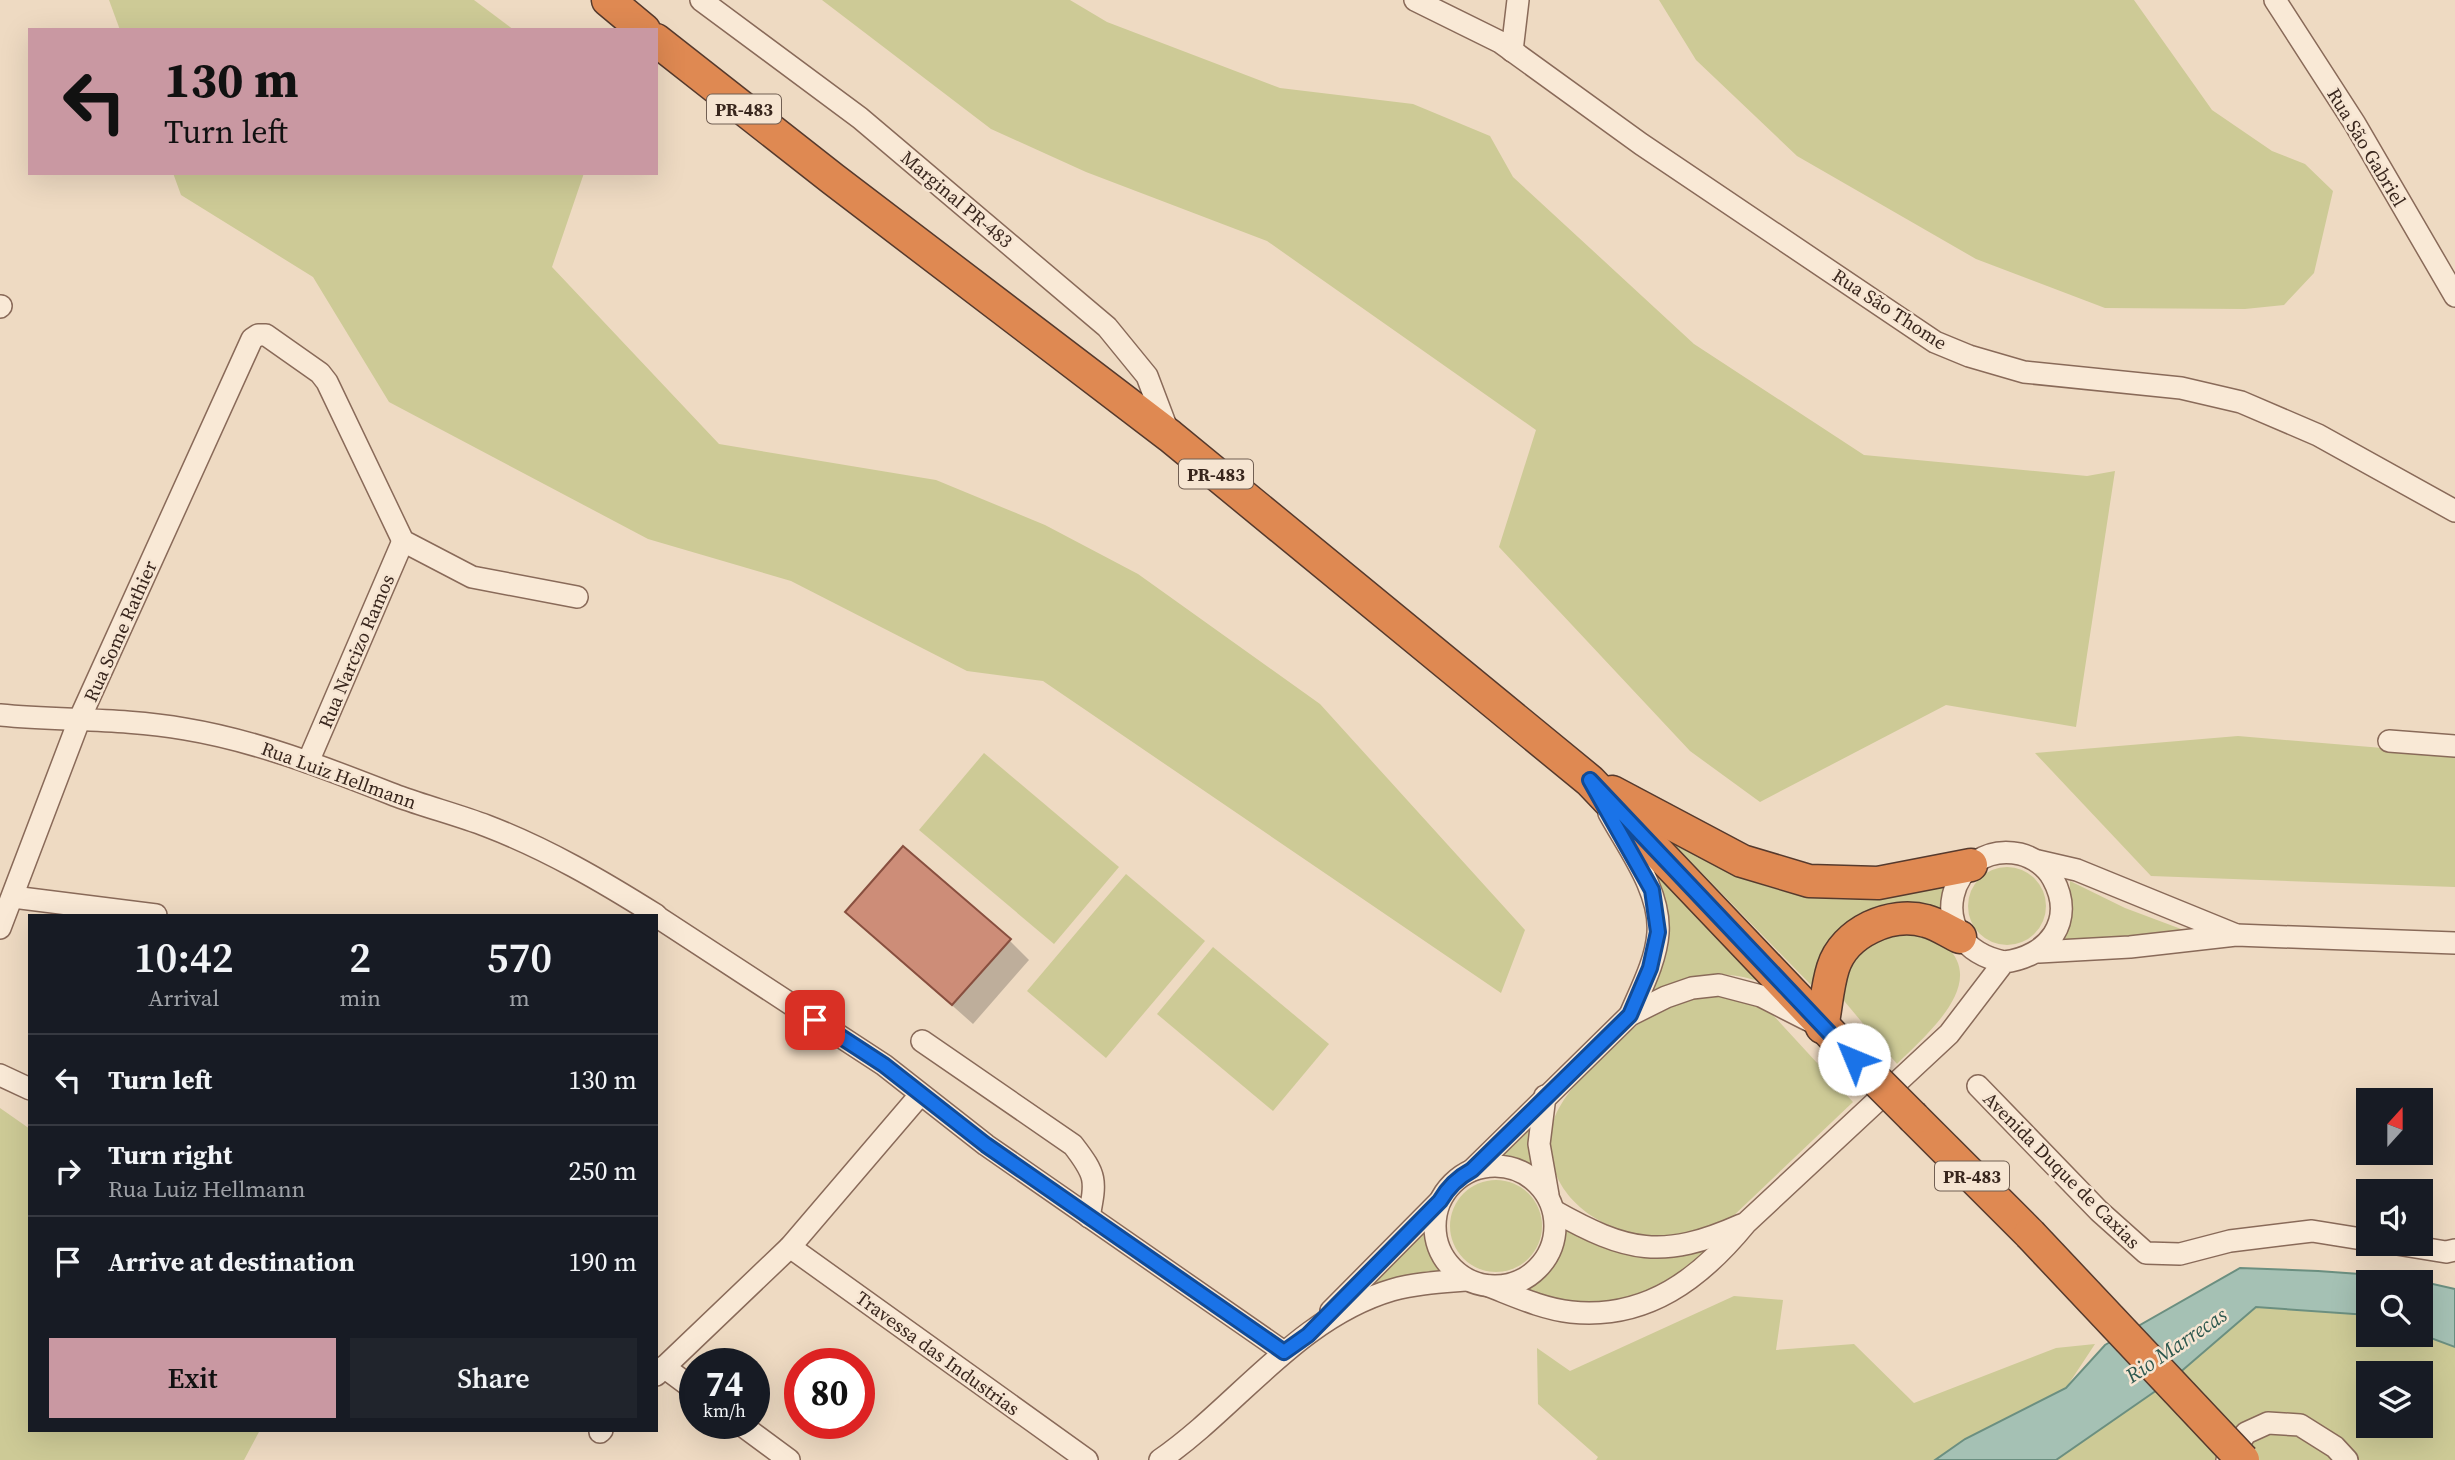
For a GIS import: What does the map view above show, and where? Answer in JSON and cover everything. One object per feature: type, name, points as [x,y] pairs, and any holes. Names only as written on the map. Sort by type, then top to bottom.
[{"type":"highway","points":[[608,0],[642,28]]},
{"type":"highway","name":"PR-483","points":[[658,42],[832,179],[1170,436],[1590,780],[1822,1027],[2030,1234],[2243,1460]]},
{"type":"highway","points":[[1590,780],[1742,861],[1809,881],[1878,883],[1970,865]]},
{"type":"highway","points":[[1822,1027],[1833,967],[1843,949],[1861,933],[1885,921],[1907,918],[1927,921],[1961,937]]},
{"type":"street","name":"Marginal PR-483","points":[[701,0],[860,118],[1107,327],[1147,376],[1170,436]]},
{"type":"street","name":"Rua São Thome","points":[[1415,0],[1500,42],[1641,144],[1935,342],[1969,356],[2024,372],[2181,388],[2241,402],[2318,435],[2455,511]]},
{"type":"street","points":[[1512,51],[1518,0]]},
{"type":"street","name":"Rua São Gabriel","points":[[2274,0],[2355,124],[2455,296]]},
{"type":"street","name":"Rua Some Rathier","points":[[0,928],[80,718],[252,339],[258,335],[266,335],[320,373],[327,382],[404,541]]},
{"type":"street","points":[[404,541],[472,577],[577,597]]},
{"type":"street","name":"Rua Narcizo Ramos","points":[[308,762],[404,541]]},
{"type":"street","name":"Rua Luiz Hellmann","points":[[0,715],[80,718],[183,729],[234,739],[308,762],[418,804],[487,826],[555,856],[654,914]]},
{"type":"street","points":[[2389,741],[2455,746]]},
{"type":"street","points":[[1590,780],[1652,890],[1658,932],[1650,968],[1630,1015]]},
{"type":"street","points":[[2036,861],[2052,876],[2061,895],[2061,917],[2054,937],[2039,952],[2023,960],[2004,962],[1987,959],[1972,950],[1954,923],[1951,907],[1957,885],[1970,865],[1989,855],[2010,852],[2077,870],[2236,935]]},
{"type":"street","points":[[12,897],[148,914]]},
{"type":"street","name":"Rua Luiz Hellmann","points":[[658,916],[884,1065],[986,1145],[1284,1352]]},
{"type":"street","points":[[2039,952],[2130,947],[2236,935],[2455,943]]},
{"type":"street","points":[[1160,1460],[1185,1443],[1284,1352],[1356,1304],[1392,1290],[1425,1283],[1467,1280],[1541,1305],[1571,1312],[1609,1313],[1673,1291],[1722,1252],[1746,1223],[1949,1034],[2004,962]]},
{"type":"street","points":[[1467,1280],[1454,1271],[1438,1246],[1434,1230],[1440,1201],[1448,1188],[1472,1170],[1630,1015],[1666,997],[1692,988],[1720,985],[1761,996],[1822,1027]]},
{"type":"street","points":[[922,1041],[1073,1145],[1088,1164],[1096,1185],[1090,1217]]},
{"type":"street","points":[[0,1075],[28,1088]]},
{"type":"street","name":"Avenida Duque de Caxias","points":[[1978,1086],[2098,1211],[2146,1253],[2180,1254],[2230,1241],[2312,1231],[2356,1238]]},
{"type":"street","points":[[679,1381],[660,1371],[790,1247],[920,1095]]},
{"type":"street","points":[[1489,1286],[1503,1286],[1530,1276],[1541,1266],[1555,1240],[1556,1225],[1539,1144],[1545,1096]]},
{"type":"street","points":[[1472,1170],[1493,1166],[1515,1169],[1528,1175],[1540,1185],[1551,1204],[1590,1231],[1623,1244],[1652,1247],[1693,1243],[1746,1223]]},
{"type":"street","points":[[1308,1335],[1440,1201]]},
{"type":"street","name":"Travessa das Industrias","points":[[790,1247],[1087,1460]]},
{"type":"street","points":[[2433,1250],[2455,1250]]},
{"type":"street","points":[[2226,1460],[2246,1433],[2269,1423],[2300,1425],[2334,1447],[2347,1460]]},
{"type":"street","points":[[761,1439],[789,1460]]},
{"type":"shaded area","points":[[109,0],[474,0],[511,28],[119,28]]},
{"type":"shaded area","points":[[822,0],[1070,0],[1107,22],[1280,88],[1413,104],[1490,136],[1513,177],[1694,344],[1864,455],[2087,476],[2115,471],[2076,727],[1946,705],[1760,802],[1690,751],[1499,547],[1536,430],[1267,241],[1086,172],[991,129]]},
{"type":"shaded area","points":[[1659,0],[2134,0],[2212,110],[2272,151],[2305,164],[2333,191],[2314,273],[2284,305],[2245,309],[2105,308],[1976,259],[1797,156],[1696,60]]},
{"type":"shaded area","points":[[174,175],[583,175],[552,267],[719,444],[936,480],[1045,525],[1138,574],[1320,704],[1525,930],[1501,993],[1043,681],[967,671],[791,581],[648,539],[389,402],[313,277],[181,195]]},
{"type":"shaded area","points":[[2238,736],[2455,754],[2455,887],[2151,876],[2035,753]]},
{"type":"shaded area","points":[[984,753],[1119,867],[1054,944],[919,830]]},
{"type":"shaded area","points":[[1667,837],[1738,876],[1763,885],[1815,897],[1869,898],[1948,880],[1940,912],[1821,961],[1811,985]]},
{"type":"shaded area","points":[[1999,867],[2015,867],[2029,873],[2040,884],[2046,898],[2046,914],[2040,928],[2029,939],[2015,945],[1999,945],[1985,939],[1974,928],[1968,914],[1968,898],[1974,884],[1985,873]]},
{"type":"shaded area","points":[[1652,868],[1762,982],[1726,975],[1698,977],[1641,1003],[1657,964]]},
{"type":"shaded area","points":[[1126,874],[1205,941],[1106,1058],[1027,991]]},
{"type":"shaded area","points":[[2070,881],[2125,908],[2189,932],[2059,942],[2070,915]]},
{"type":"shaded area","points":[[1917,930],[1946,946],[1957,961],[1960,977],[1956,994],[1947,1010],[1897,1064],[1840,996],[1840,976],[1870,941]]},
{"type":"shaded area","points":[[1213,947],[1329,1044],[1273,1111],[1157,1014]]},
{"type":"shaded area","points":[[1719,995],[1747,1001],[1773,1015],[1853,1102],[1729,1220],[1694,1232],[1654,1237],[1617,1229],[1600,1221],[1570,1197],[1553,1165],[1551,1136],[1559,1108],[1590,1069],[1646,1018],[1676,1001]]},
{"type":"shaded area","points":[[0,1108],[28,1128],[28,1432],[259,1432],[244,1460],[0,1460]]},
{"type":"shaded area","points":[[1536,1111],[1537,1173],[1515,1161],[1493,1158]]},
{"type":"shaded area","points":[[1496,1180],[1514,1183],[1529,1193],[1539,1208],[1542,1226],[1539,1244],[1529,1259],[1514,1269],[1496,1272],[1478,1269],[1463,1259],[1453,1244],[1450,1226],[1453,1208],[1463,1193],[1478,1183]]},
{"type":"shaded area","points":[[1563,1222],[1580,1234],[1726,1239],[1695,1271],[1620,1303],[1567,1303],[1516,1290],[1538,1280],[1553,1265],[1562,1246]]},
{"type":"shaded area","points":[[1426,1226],[1431,1251],[1445,1271],[1356,1295]]},
{"type":"shaded area","points":[[1734,1296],[1783,1300],[1776,1350],[1854,1344],[1914,1403],[2056,1348],[2095,1344],[2066,1388],[1965,1439],[1935,1460],[1596,1460],[1598,1457],[1538,1404],[1537,1348],[1570,1371]]},
{"type":"shaded area","points":[[2256,1307],[2356,1314],[2356,1347],[2433,1347],[2433,1339],[2455,1347],[2455,1460],[2056,1460],[2170,1381]]},
{"type":"water","name":"Rio Marrecas","points":[[2240,1268],[2356,1274],[2356,1314],[2256,1307],[2170,1381],[2056,1460],[1935,1460],[1965,1439],[2066,1388],[2105,1345]]},
{"type":"water","points":[[2433,1284],[2455,1289],[2455,1347],[2433,1339]]},
{"type":"building","points":[[903,846],[1011,939],[952,1005],[845,912]]},
{"type":"route","points":[[815,1020],[884,1065],[986,1145],[1284,1352],[1308,1335],[1440,1201],[1448,1188],[1472,1170],[1630,1015],[1650,968],[1658,932],[1652,890],[1590,780],[1854,1059]]}]
